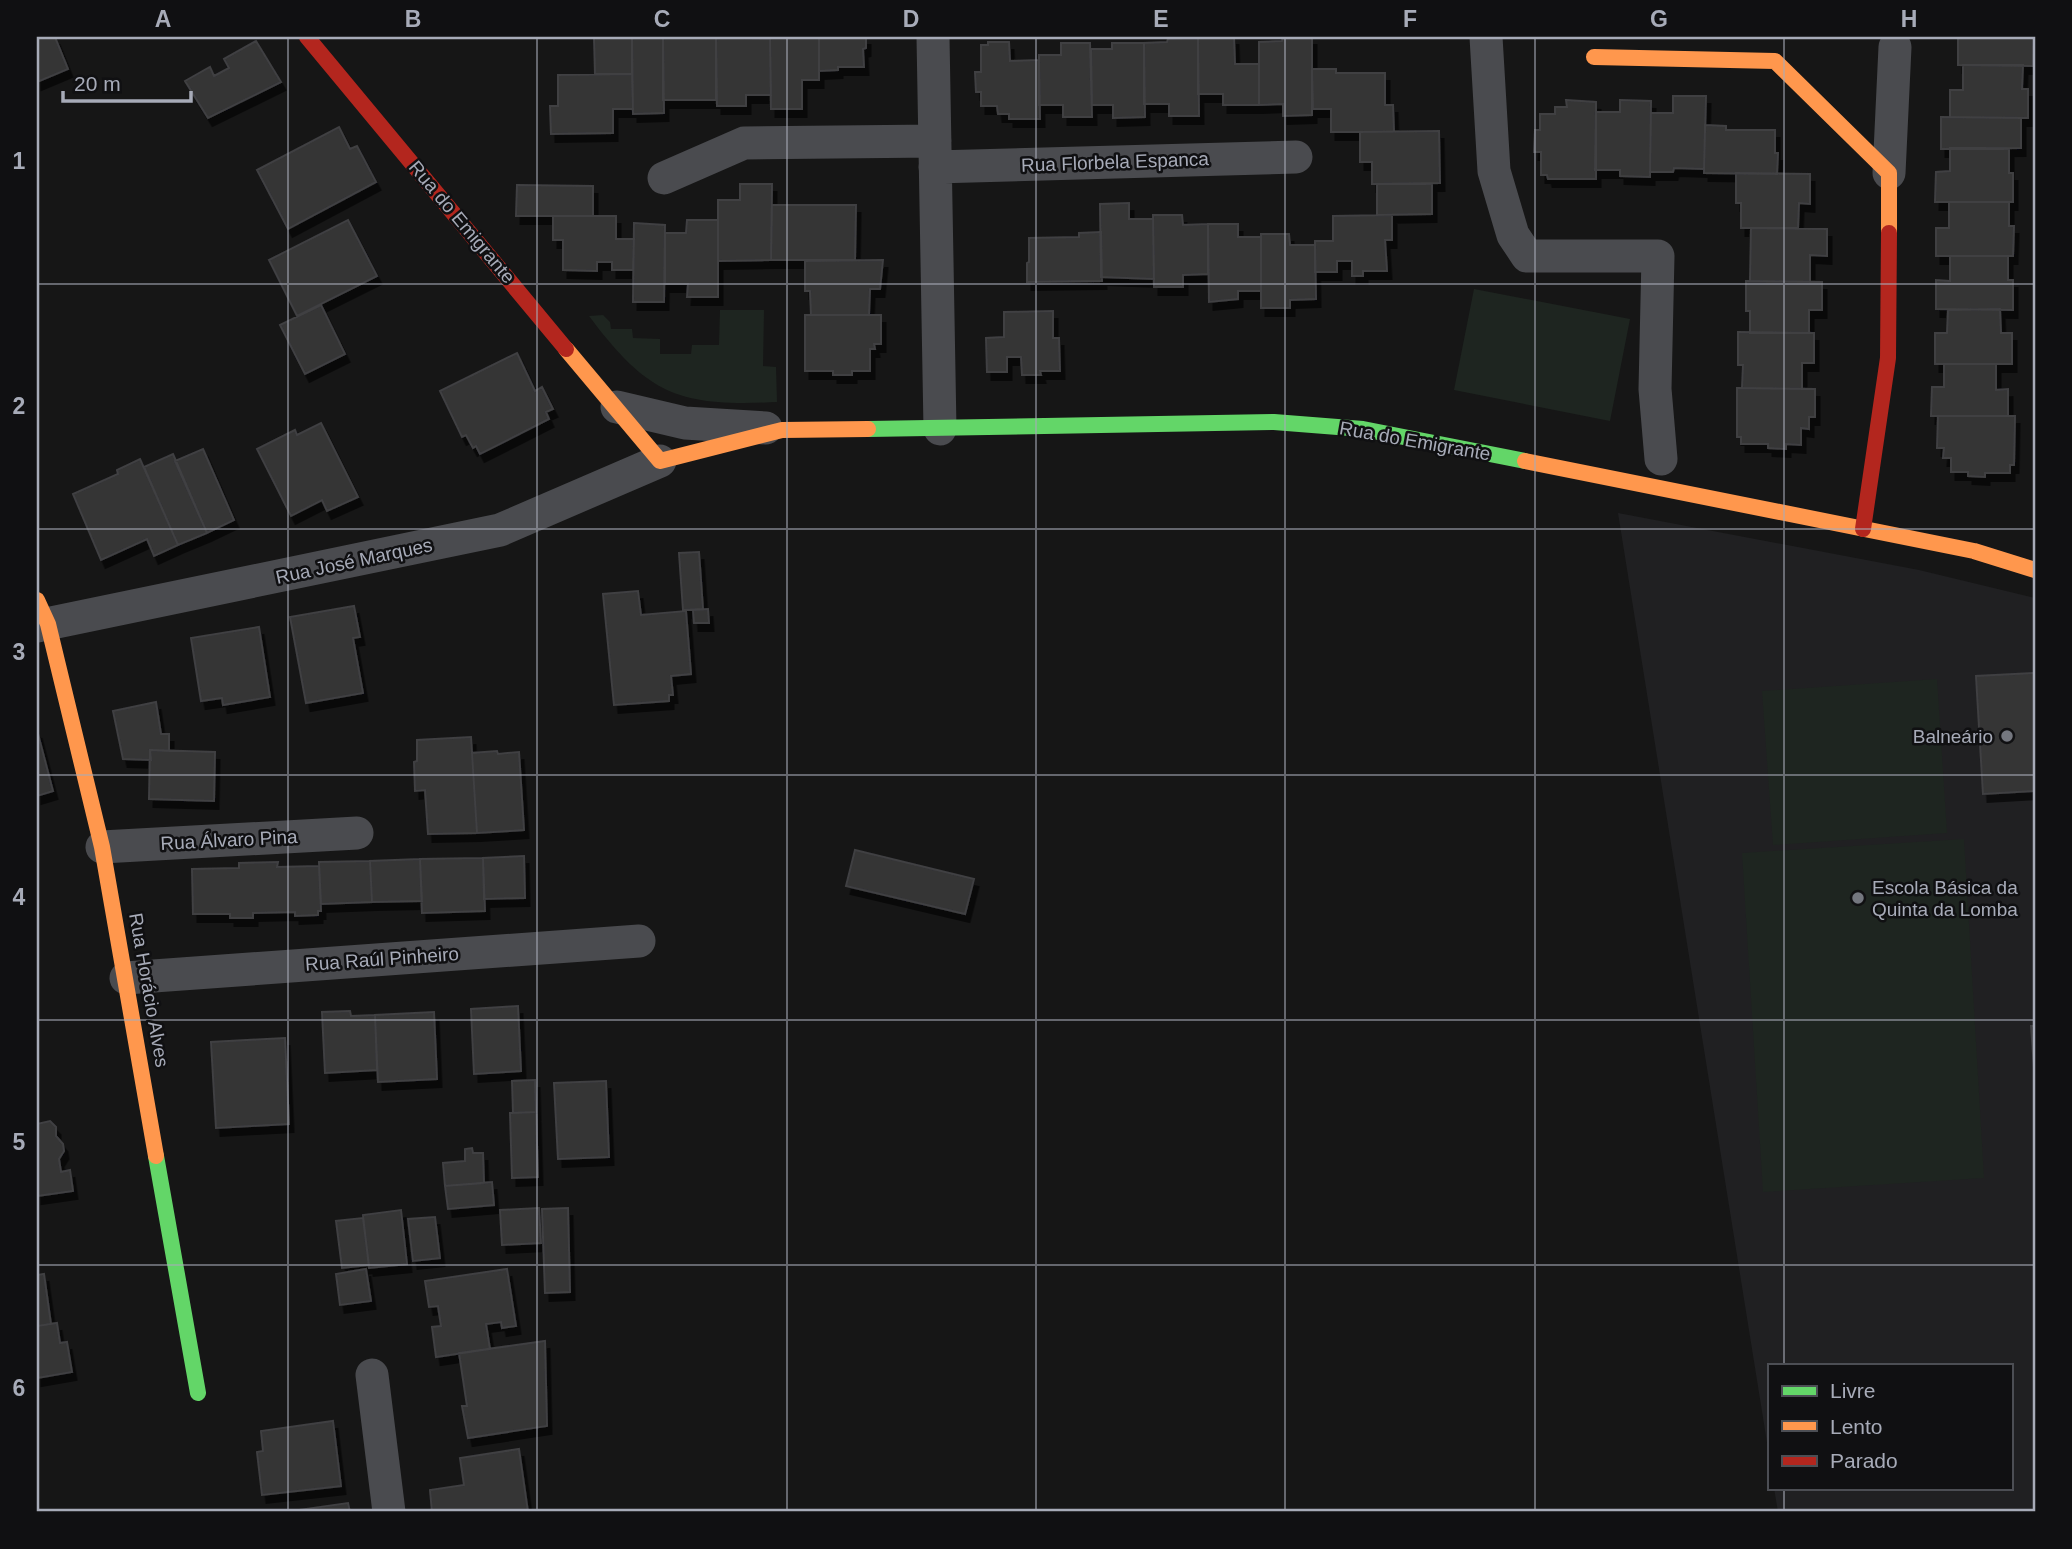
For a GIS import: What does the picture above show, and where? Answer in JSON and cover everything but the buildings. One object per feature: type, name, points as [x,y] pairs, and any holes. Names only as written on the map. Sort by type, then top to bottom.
[{"type":"street","name":"Rua do Emigrante","points":[[307,37],[660,461],[782,429]]},
{"type":"street","points":[[933,37],[940,429]]},
{"type":"street","points":[[1486,37],[1493,172],[1513,234],[1527,256],[1658,256],[1655,388],[1661,459]]},
{"type":"street","points":[[1863,529],[1888,358],[1889,173],[1895,47]]},
{"type":"street","points":[[1594,57],[1775,49],[1889,173]]},
{"type":"street","name":"Rua Florbela Espanca","points":[[664,178],[744,143],[935,154],[1296,158]]},
{"type":"street","name":"Rua do Emigrante","points":[[617,407],[685,422],[782,429],[940,429],[1274,422],[1363,429],[1974,551],[2035,570]]},
{"type":"street","name":"Rua José Marques","points":[[40,617],[500,530],[660,461]]},
{"type":"street","name":"Rua Horácio Alves","points":[[40,617],[102,847],[198,1393]]},
{"type":"street","name":"Rua Álvaro Pina","points":[[102,847],[357,833]]},
{"type":"street","name":"Rua Raúl Pinheiro","points":[[127,978],[639,941]]},
{"type":"street","points":[[372,1375],[389,1512]]},
{"type":"shaded area","points":[[1474,289],[1630,319],[1610,421],[1454,390]]},
{"type":"shaded area","points":[[720,310],[764,310],[763,366],[776,367],[777,402],[715,402],[668,391],[629,363],[589,316],[603,315],[610,322],[611,329],[632,329],[633,338],[660,339],[660,354],[691,354],[692,345],[719,345]]},
{"type":"shaded area","name":"Escola Básica da Quinta da Lomba","points":[[1618,513],[1919,570],[2035,598],[2035,1512],[1778,1512],[1774,1490],[2012,1490],[2012,1364],[1768,1364],[1768,1449]]},
{"type":"shaded area","points":[[1937,679],[1947,833],[1773,845],[1762,691]]},
{"type":"shaded area","points":[[1964,839],[1984,1178],[1763,1192],[1742,853]]},
{"type":"traffic: fast","points":[[868,429],[1274,422],[1363,429],[1525,461]]},
{"type":"traffic: fast","points":[[156,1156],[198,1393]]},
{"type":"traffic: slow","points":[[1594,57],[1775,61],[1889,173],[1889,233]]},
{"type":"traffic: slow","points":[[566,349],[660,461],[782,430],[868,429]]},
{"type":"traffic: slow","points":[[1525,461],[1974,551],[2035,570]]},
{"type":"traffic: slow","points":[[37,600],[48,624],[102,847],[156,1156]]},
{"type":"traffic: jam","points":[[307,37],[566,349]]},
{"type":"traffic: jam","points":[[1863,529],[1888,358],[1889,233]]},
{"type":"place","name":"Balneário","points":[[2007,736]]},
{"type":"place","name":"Escola Básica da Quinta da Lomba","points":[[1858,898]]}]
